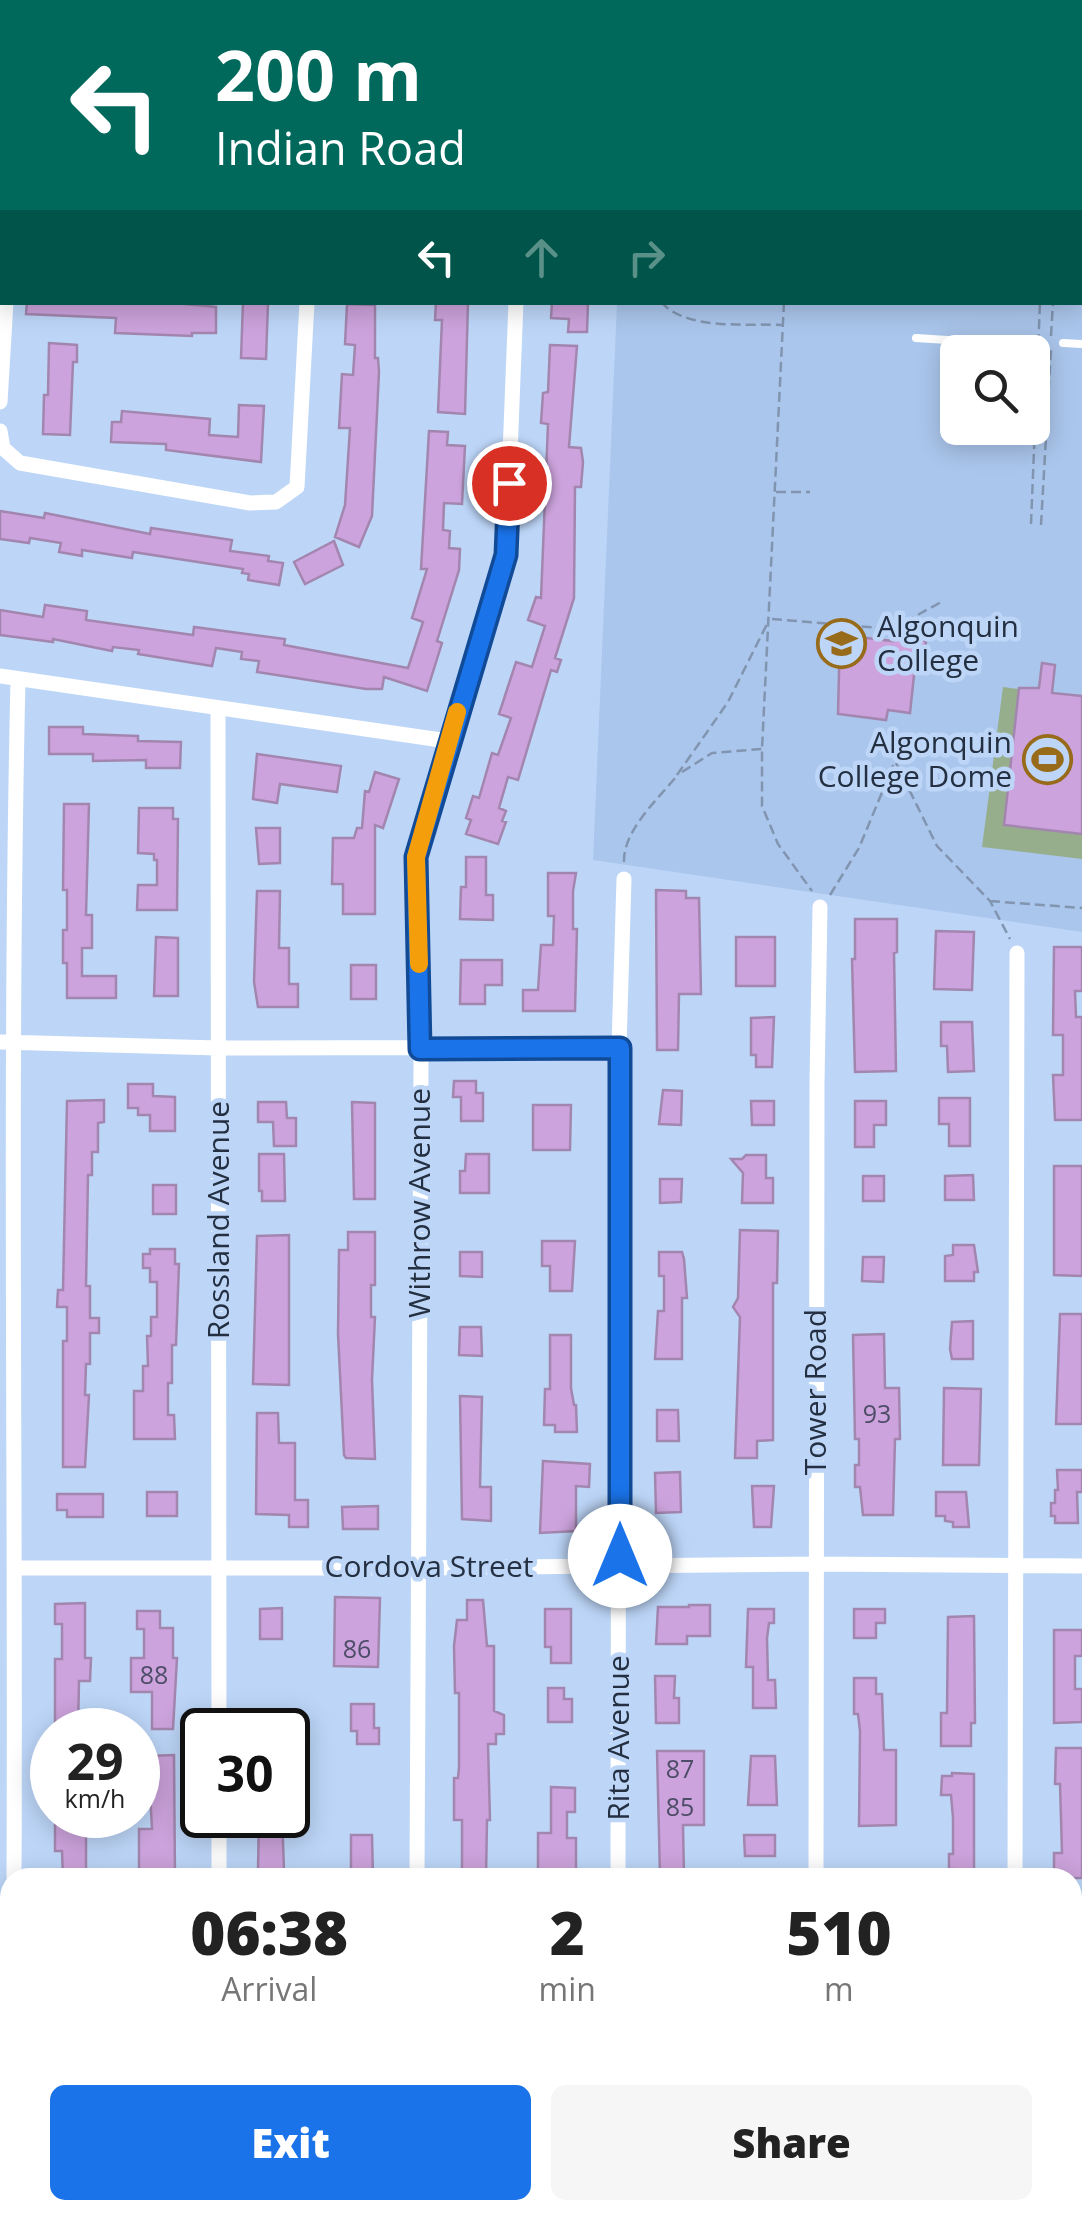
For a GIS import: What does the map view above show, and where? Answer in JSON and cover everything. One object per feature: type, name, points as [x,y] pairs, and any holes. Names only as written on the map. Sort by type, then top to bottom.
[{"type":"street","points":[[0,402],[6,305]]},
{"type":"street","points":[[0,430],[3,448],[20,463],[250,503],[276,502],[297,487],[307,305]]},
{"type":"street","name":"Withrow Avenue","points":[[418,1868],[420,1049],[416,857],[506,555],[516,305]]},
{"type":"street","points":[[0,676],[448,741]]},
{"type":"street","points":[[14,1868],[16,1568],[6,1043],[18,679]]},
{"type":"street","name":"Rossland Avenue","points":[[218,710],[220,1708]]},
{"type":"street","name":"Rita Avenue","points":[[618,1868],[624,879]]},
{"type":"street","name":"Tower Road","points":[[816,1868],[820,907]]},
{"type":"street","points":[[1016,1868],[1017,952]]},
{"type":"street","points":[[6,1043],[218,1048],[620,1048]]},
{"type":"street","name":"Cordova Street","points":[[16,1568],[1082,1566]]},
{"type":"street","points":[[219,1838],[219,1868]]},
{"type":"lane","points":[[916,338],[940,340]]},
{"type":"lane","points":[[1064,343],[1082,344]]},
{"type":"path","points":[[664,305],[700,321],[783,325]]},
{"type":"path","points":[[784,305],[762,806],[778,844],[805,878],[820,907],[859,848],[895,762],[937,846],[990,901],[1017,952]]},
{"type":"path","points":[[1031,524],[1040,305]]},
{"type":"path","points":[[1041,525],[1053,305]]},
{"type":"path","points":[[774,492],[810,492]]},
{"type":"path","points":[[770,619],[892,629],[944,601]]},
{"type":"path","points":[[624,879],[624,850],[728,702],[770,619]]},
{"type":"path","points":[[678,775],[712,753],[762,749]]},
{"type":"path","points":[[990,901],[1082,908]]},
{"type":"shaded area","name":"Algonquin College","points":[[617,305],[1082,305],[1082,932],[593,860]]},
{"type":"green space","name":"Algonquin College Dome","points":[[1003,687],[1082,697],[1082,859],[982,847]]},
{"type":"building","points":[[27,305],[216,307],[216,333],[115,333],[116,318],[26,314]]},
{"type":"building","points":[[243,305],[268,305],[266,359],[241,358]]},
{"type":"building","points":[[347,305],[375,305],[375,358],[379,372],[372,516],[359,547],[335,537],[345,505],[350,428],[339,428],[342,374],[353,375],[355,345],[345,344]]},
{"type":"building","points":[[436,305],[468,305],[465,414],[438,412],[442,320],[435,320]]},
{"type":"building","points":[[552,305],[588,305],[587,332],[568,332],[569,319],[551,318]]},
{"type":"building","points":[[49,343],[77,345],[70,435],[43,434]]},
{"type":"building","points":[[550,345],[577,346],[569,447],[581,448],[583,462],[581,487],[575,487],[574,598],[555,658],[561,660],[557,672],[551,670],[518,780],[508,777],[499,808],[506,811],[502,821],[506,822],[498,844],[466,834],[471,820],[466,818],[473,796],[479,798],[492,753],[498,755],[511,718],[499,714],[516,662],[532,667],[545,626],[528,620],[536,597],[541,598],[548,424],[541,423],[543,393],[548,392]]},
{"type":"building","points":[[239,405],[264,406],[261,462],[166,450],[166,444],[111,442],[112,422],[121,422],[122,411],[210,419],[209,435],[238,437]]},
{"type":"building","points":[[429,431],[448,432],[447,445],[465,446],[462,504],[444,503],[443,530],[450,531],[449,548],[460,549],[459,570],[437,641],[442,643],[427,691],[384,677],[382,689],[366,689],[257,672],[259,661],[241,659],[242,652],[216,648],[212,666],[138,654],[139,650],[113,647],[112,651],[53,639],[0,635],[0,610],[43,617],[45,605],[87,611],[86,620],[193,635],[194,627],[285,639],[284,645],[408,668],[423,622],[412,618],[427,569],[421,569]]},
{"type":"building","points":[[0,511],[44,518],[45,513],[150,534],[151,528],[232,540],[230,551],[269,556],[268,561],[283,563],[279,585],[248,580],[249,574],[242,573],[243,569],[133,552],[132,558],[82,550],[82,556],[59,552],[61,543],[0,539]]},
{"type":"building","points":[[334,541],[343,565],[305,584],[294,562]]},
{"type":"building","points":[[895,629],[908,630],[907,639],[926,641],[924,667],[915,666],[910,713],[888,710],[886,720],[838,714],[840,632],[858,632],[858,637],[893,641]]},
{"type":"building","name":"Algonquin College Dome","points":[[1042,663],[1055,665],[1052,693],[1082,696],[1082,834],[1004,825],[1019,688],[1039,688]]},
{"type":"building","points":[[49,727],[83,727],[83,734],[138,736],[138,741],[181,742],[180,768],[146,768],[146,760],[93,761],[93,754],[49,754]]},
{"type":"building","points":[[257,754],[341,766],[337,792],[280,784],[277,803],[253,799]]},
{"type":"building","points":[[375,772],[399,779],[383,828],[375,825],[375,914],[343,914],[343,884],[332,884],[333,838],[354,838],[357,828],[362,828],[365,791],[369,792]]},
{"type":"building","points":[[64,804],[89,804],[86,915],[92,915],[92,948],[82,948],[82,976],[116,976],[116,998],[67,998],[67,963],[63,963],[63,930],[67,930],[67,890],[63,890]]},
{"type":"building","points":[[139,808],[173,808],[173,819],[178,819],[177,910],[137,910],[138,885],[157,885],[154,854],[138,853]]},
{"type":"building","points":[[256,828],[280,828],[280,863],[259,864]]},
{"type":"building","points":[[466,857],[486,857],[486,895],[493,895],[493,920],[460,919]]},
{"type":"building","points":[[548,873],[576,873],[575,1011],[523,1011],[523,990],[538,990],[541,945],[553,945],[554,916],[548,916]]},
{"type":"building","points":[[656,890],[686,891],[686,898],[699,898],[701,994],[679,994],[678,1050],[657,1050]]},
{"type":"building","points":[[257,891],[280,891],[279,948],[289,948],[289,984],[298,984],[298,1007],[258,1007],[254,982]]},
{"type":"building","points":[[855,919],[897,919],[896,1071],[855,1072]]},
{"type":"building","points":[[936,931],[974,932],[972,990],[934,989]]},
{"type":"building","points":[[156,937],[178,938],[178,996],[154,996]]},
{"type":"building","points":[[736,937],[775,937],[775,986],[736,986]]},
{"type":"building","points":[[1054,947],[1082,947],[1082,991],[1075,991],[1076,1017],[1082,1017],[1082,1120],[1055,1120],[1053,1075],[1063,1075],[1063,1035],[1053,1035]]},
{"type":"building","points":[[461,960],[502,960],[502,985],[485,985],[485,1004],[460,1004]]},
{"type":"building","points":[[351,965],[376,965],[376,999],[351,999]]},
{"type":"building","points":[[774,1017],[772,1067],[756,1067],[756,1055],[751,1055],[751,1018]]},
{"type":"building","points":[[941,1022],[972,1022],[974,1071],[948,1072],[947,1046],[941,1046]]},
{"type":"building","points":[[454,1081],[476,1081],[476,1093],[483,1093],[483,1121],[461,1121],[461,1097],[453,1097]]},
{"type":"building","points":[[128,1084],[153,1084],[153,1096],[175,1097],[175,1131],[150,1131],[150,1115],[138,1115],[138,1108],[128,1108]]},
{"type":"building","points":[[663,1090],[682,1091],[681,1125],[659,1124]]},
{"type":"building","points":[[939,1098],[970,1098],[970,1146],[949,1146],[949,1124],[939,1124]]},
{"type":"building","points":[[104,1100],[104,1122],[98,1123],[98,1152],[92,1152],[92,1175],[88,1175],[86,1286],[90,1286],[90,1318],[99,1318],[99,1333],[90,1333],[90,1364],[86,1364],[85,1395],[89,1395],[85,1467],[63,1467],[63,1341],[67,1341],[67,1307],[57,1307],[58,1290],[63,1290],[67,1101]]},
{"type":"building","points":[[751,1101],[774,1101],[774,1125],[752,1125]]},
{"type":"building","points":[[855,1101],[886,1101],[886,1125],[874,1125],[874,1147],[855,1147]]},
{"type":"building","points":[[258,1102],[286,1102],[287,1118],[296,1118],[296,1146],[274,1146],[273,1122],[258,1122]]},
{"type":"building","points":[[352,1102],[375,1103],[375,1199],[354,1199]]},
{"type":"building","points":[[533,1105],[571,1105],[570,1150],[533,1150]]},
{"type":"building","points":[[259,1154],[284,1154],[285,1201],[262,1201]]},
{"type":"building","points":[[466,1154],[489,1154],[489,1193],[460,1193],[460,1171],[465,1171]]},
{"type":"building","points":[[766,1155],[766,1178],[773,1178],[773,1203],[742,1203],[743,1173],[731,1159]]},
{"type":"building","points":[[1054,1166],[1082,1166],[1082,1276],[1054,1275]]},
{"type":"building","points":[[973,1175],[974,1200],[945,1200],[945,1176]]},
{"type":"building","points":[[863,1176],[884,1176],[884,1201],[863,1201]]},
{"type":"building","points":[[660,1179],[682,1179],[681,1202],[660,1203]]},
{"type":"building","points":[[153,1185],[176,1185],[176,1214],[153,1214]]},
{"type":"building","points":[[740,1230],[778,1231],[777,1283],[773,1283],[773,1440],[757,1441],[757,1458],[735,1458],[740,1317],[733,1307],[738,1298]]},
{"type":"building","points":[[348,1232],[375,1232],[371,1317],[375,1317],[375,1459],[344,1455],[338,1334],[339,1250],[348,1250]]},
{"type":"building","points":[[289,1235],[289,1385],[253,1384],[257,1236]]},
{"type":"building","points":[[542,1241],[575,1241],[572,1291],[550,1291],[550,1266],[542,1266]]},
{"type":"building","points":[[953,1245],[974,1245],[978,1272],[974,1272],[974,1281],[945,1281],[945,1256],[953,1255]]},
{"type":"building","points":[[150,1249],[175,1249],[175,1264],[179,1264],[176,1345],[172,1345],[172,1383],[168,1383],[168,1415],[174,1415],[175,1439],[134,1439],[134,1391],[143,1391],[143,1366],[148,1366],[147,1336],[151,1336],[151,1317],[157,1317],[157,1282],[150,1282],[150,1268],[143,1268],[143,1254],[150,1254]]},
{"type":"building","points":[[460,1252],[482,1252],[482,1277],[460,1276]]},
{"type":"building","points":[[659,1252],[682,1252],[684,1259],[687,1298],[682,1298],[682,1359],[655,1359],[658,1311],[664,1311]]},
{"type":"building","points":[[863,1257],[884,1257],[883,1282],[862,1281]]},
{"type":"building","points":[[1060,1314],[1082,1314],[1082,1424],[1056,1424]]},
{"type":"building","points":[[973,1321],[973,1359],[952,1359],[952,1322]]},
{"type":"building","points":[[460,1327],[481,1327],[482,1356],[459,1355]]},
{"type":"building","points":[[884,1334],[885,1388],[899,1388],[900,1439],[895,1439],[893,1515],[863,1515],[860,1487],[855,1487],[859,1439],[855,1439],[853,1335]]},
{"type":"building","points":[[550,1335],[571,1335],[571,1388],[577,1432],[555,1432],[555,1425],[544,1425],[545,1389],[550,1389]]},
{"type":"building","points":[[944,1388],[981,1389],[979,1465],[943,1465]]},
{"type":"building","points":[[460,1396],[482,1397],[480,1487],[491,1487],[491,1521],[462,1519]]},
{"type":"building","points":[[657,1410],[678,1410],[679,1441],[657,1441]]},
{"type":"building","points":[[257,1413],[278,1413],[279,1443],[295,1443],[295,1500],[308,1500],[308,1527],[289,1527],[289,1515],[256,1514]]},
{"type":"building","points":[[543,1461],[590,1464],[589,1487],[576,1486],[576,1531],[540,1533]]},
{"type":"building","points":[[1057,1470],[1082,1470],[1082,1492],[1077,1492],[1078,1523],[1055,1523],[1055,1516],[1051,1516],[1051,1503],[1055,1503],[1058,1490]]},
{"type":"building","points":[[680,1472],[681,1512],[656,1513],[655,1473]]},
{"type":"building","points":[[752,1486],[774,1486],[771,1527],[754,1527]]},
{"type":"building","points":[[147,1492],[177,1492],[177,1516],[147,1516]]},
{"type":"building","points":[[936,1492],[966,1492],[969,1527],[953,1527],[945,1516],[936,1516]]},
{"type":"building","points":[[57,1494],[103,1494],[103,1517],[67,1517],[67,1510],[57,1510]]},
{"type":"building","points":[[378,1506],[378,1529],[343,1529],[342,1507]]},
{"type":"building","points":[[335,1597],[380,1598],[378,1667],[334,1666]]},
{"type":"building","points":[[467,1600],[483,1600],[487,1646],[494,1646],[494,1711],[504,1715],[504,1734],[496,1734],[496,1744],[488,1744],[490,1820],[486,1868],[462,1868],[462,1820],[454,1820],[459,1693],[455,1693],[454,1646],[457,1620],[467,1620]]},
{"type":"building","points":[[85,1603],[85,1658],[91,1658],[90,1681],[79,1681],[78,1708],[55,1708],[55,1659],[62,1659],[62,1624],[55,1624],[55,1604]]},
{"type":"building","points":[[710,1605],[710,1636],[687,1636],[687,1644],[656,1644],[658,1607]]},
{"type":"building","points":[[282,1608],[282,1639],[260,1639],[260,1609]]},
{"type":"building","points":[[545,1609],[571,1609],[571,1663],[551,1663],[551,1647],[545,1647]]},
{"type":"building","points":[[748,1609],[774,1609],[774,1623],[769,1623],[767,1638],[768,1680],[775,1680],[776,1708],[753,1708],[753,1667],[746,1667]]},
{"type":"building","points":[[854,1609],[885,1609],[885,1623],[876,1623],[876,1638],[854,1638]]},
{"type":"building","points":[[137,1611],[160,1611],[160,1628],[173,1628],[173,1658],[177,1658],[173,1729],[160,1729],[160,1708],[152,1708],[152,1692],[131,1692],[131,1658],[144,1658],[144,1629],[137,1629]]},
{"type":"building","points":[[974,1616],[975,1723],[971,1723],[971,1746],[941,1746],[941,1713],[947,1713],[948,1617]]},
{"type":"building","points":[[1054,1630],[1082,1630],[1082,1656],[1075,1656],[1075,1689],[1082,1689],[1082,1722],[1054,1723]]},
{"type":"building","points":[[655,1676],[675,1676],[679,1723],[656,1723]]},
{"type":"building","points":[[854,1678],[876,1678],[876,1694],[882,1694],[884,1750],[896,1750],[896,1825],[859,1826],[860,1731],[858,1714],[854,1714]]},
{"type":"building","points":[[548,1688],[564,1688],[564,1699],[572,1699],[572,1722],[548,1722]]},
{"type":"building","points":[[351,1704],[374,1704],[379,1744],[357,1744],[357,1731],[351,1731]]},
{"type":"building","points":[[1056,1748],[1082,1748],[1082,1868],[1054,1868],[1054,1853],[1062,1853],[1060,1784],[1055,1784]]},
{"type":"building","points":[[657,1751],[704,1751],[704,1825],[683,1825],[684,1868],[660,1868]]},
{"type":"building","points":[[174,1755],[175,1868],[139,1868],[139,1838],[160,1838],[160,1756]]},
{"type":"building","points":[[751,1756],[775,1756],[777,1805],[748,1805]]},
{"type":"building","points":[[974,1774],[974,1868],[949,1868],[949,1854],[953,1854],[951,1795],[941,1795],[942,1776]]},
{"type":"building","points":[[551,1787],[575,1788],[575,1812],[567,1812],[567,1838],[576,1838],[576,1868],[538,1868],[538,1833],[551,1833]]},
{"type":"building","points":[[351,1835],[372,1835],[373,1868],[351,1868]]},
{"type":"building","points":[[744,1835],[775,1835],[775,1856],[745,1856]]},
{"type":"building","points":[[55,1838],[86,1838],[86,1868],[63,1868],[62,1851],[55,1851]]},
{"type":"building","points":[[259,1838],[283,1838],[284,1868],[258,1868]]},
{"type":"slow traffic","points":[[419,964],[416,857],[457,712]]},
{"type":"place","name":"Algonquin College","points":[[842,644]]},
{"type":"place","name":"Algonquin College Dome","points":[[1047,760]]},
{"type":"route","points":[[509,483],[506,555],[416,857],[420,1049],[620,1048],[620,1556]]}]
